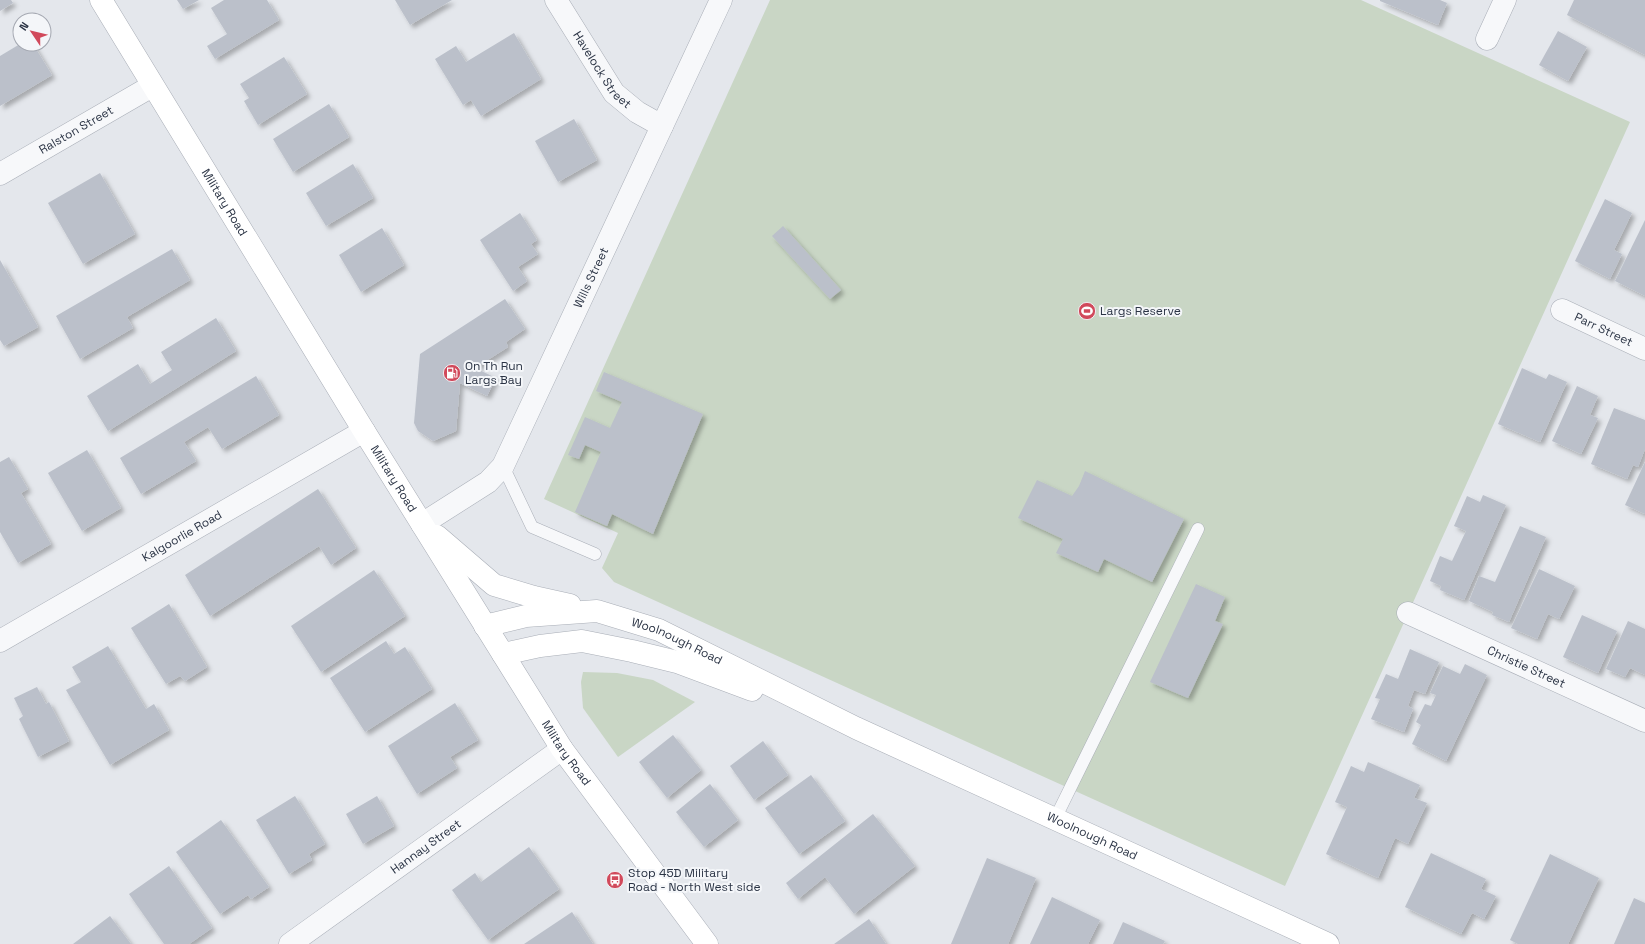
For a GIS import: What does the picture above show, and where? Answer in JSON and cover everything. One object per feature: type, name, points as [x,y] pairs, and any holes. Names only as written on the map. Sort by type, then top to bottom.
[{"type":"main road","name":"Military Road","points":[[101,0],[152,86],[364,431],[562,749],[707,944]]},
{"type":"main road","points":[[422,524],[494,585],[534,598],[597,611]]},
{"type":"main road","name":"Woolnough Road","points":[[485,626],[526,616],[597,611],[659,630],[856,728],[1328,944]]},
{"type":"main road","name":"Woolnough Road","points":[[503,654],[540,646],[582,641],[632,651],[677,662],[856,728]]},
{"type":"street","name":"Havelock Street","points":[[556,0],[614,93],[637,112],[662,126]]},
{"type":"street","name":"Wills Street","points":[[422,524],[488,482],[503,466],[721,0]]},
{"type":"street","points":[[1487,39],[1505,0]]},
{"type":"street","name":"Ralston Street","points":[[0,174],[152,86]]},
{"type":"street","name":"Parr Street","points":[[1562,310],[1645,349]]},
{"type":"street","name":"Kalgoorlie Road","points":[[0,641],[364,431]]},
{"type":"street","name":"Christie Street","points":[[1408,613],[1645,721]]},
{"type":"street","name":"Hannay Street","points":[[290,944],[562,749]]},
{"type":"lane","points":[[503,466],[532,527],[594,554]]},
{"type":"lane","points":[[1055,819],[1198,529]]},
{"type":"green space","name":"Largs Reserve","points":[[770,0],[1361,0],[1630,122],[1285,886],[614,582],[602,568],[618,533],[544,499]]},
{"type":"green space","points":[[583,672],[617,673],[653,680],[695,702],[618,757],[583,708],[581,682]]},
{"type":"building","points":[[0,0],[11,0],[13,3],[0,11]]},
{"type":"building","points":[[177,0],[199,0],[183,9]]},
{"type":"building","points":[[224,0],[267,0],[279,20],[215,59],[207,46],[227,34],[211,8]]},
{"type":"building","points":[[395,0],[452,0],[410,25]]},
{"type":"building","points":[[1380,0],[1440,0],[1447,3],[1438,25]]},
{"type":"building","points":[[1574,0],[1645,0],[1645,55],[1567,15]]},
{"type":"building","points":[[1558,31],[1587,47],[1568,81],[1539,65]]},
{"type":"building","points":[[514,33],[541,79],[481,116],[471,100],[463,105],[435,59],[456,46],[466,62]]},
{"type":"building","points":[[12,49],[12,52],[38,52],[52,75],[0,106],[0,56]]},
{"type":"building","points":[[284,57],[307,94],[258,125],[244,101],[249,98],[240,84]]},
{"type":"building","points":[[329,104],[349,137],[293,172],[273,139]]},
{"type":"building","points":[[574,119],[597,160],[558,182],[535,141]]},
{"type":"building","points":[[353,164],[373,198],[326,226],[306,193]]},
{"type":"building","points":[[100,173],[135,234],[83,264],[48,203]]},
{"type":"building","points":[[1605,199],[1632,213],[1614,250],[1622,254],[1610,279],[1575,261]]},
{"type":"building","points":[[520,213],[537,240],[531,244],[538,254],[518,267],[527,281],[513,291],[480,240]]},
{"type":"building","points":[[1645,220],[1645,296],[1615,281]]},
{"type":"building","points":[[783,226],[841,290],[830,299],[772,236]]},
{"type":"building","points":[[382,228],[404,265],[361,292],[339,255]]},
{"type":"building","points":[[172,249],[190,280],[127,317],[133,328],[80,359],[56,316]]},
{"type":"building","points":[[0,260],[38,327],[4,346],[0,340]]},
{"type":"building","name":"On Th Run Largs Bay","points":[[505,299],[525,329],[506,342],[508,347],[475,368],[496,378],[487,396],[460,383],[456,431],[433,441],[418,431],[414,423],[420,354]]},
{"type":"building","points":[[216,318],[236,351],[108,431],[87,396],[138,364],[150,384],[172,370],[161,352]]},
{"type":"building","points":[[1522,368],[1546,379],[1549,374],[1567,382],[1540,442],[1498,424]]},
{"type":"building","points":[[604,372],[703,414],[653,534],[612,514],[607,526],[575,512],[601,452],[585,445],[579,459],[568,455],[585,417],[610,428],[622,402],[596,391]]},
{"type":"building","points":[[256,376],[279,415],[222,449],[208,427],[184,442],[196,461],[141,494],[120,458]]},
{"type":"building","points":[[1577,386],[1598,396],[1590,415],[1598,418],[1581,454],[1552,441]]},
{"type":"building","points":[[1614,408],[1645,420],[1645,449],[1638,467],[1633,465],[1627,479],[1591,464]]},
{"type":"building","points":[[87,450],[121,508],[82,531],[48,473]]},
{"type":"building","points":[[9,457],[28,489],[21,493],[51,544],[18,563],[0,532],[0,462]]},
{"type":"building","points":[[1645,462],[1645,514],[1625,505]]},
{"type":"building","points":[[1085,471],[1184,519],[1152,582],[1104,559],[1098,572],[1056,553],[1063,539],[1018,518],[1037,480],[1072,496],[1079,486]]},
{"type":"building","points":[[318,489],[356,548],[331,565],[319,546],[210,616],[185,575]]},
{"type":"building","points":[[1483,495],[1506,505],[1464,600],[1440,590],[1441,586],[1430,581],[1440,556],[1452,561],[1466,531],[1454,526],[1467,496],[1480,502]]},
{"type":"building","points":[[1520,526],[1546,537],[1509,622],[1492,615],[1493,612],[1469,601],[1479,576],[1495,582]]},
{"type":"building","points":[[1539,569],[1575,586],[1559,619],[1548,614],[1537,639],[1511,628]]},
{"type":"building","points":[[374,570],[405,616],[321,672],[291,626]]},
{"type":"building","points":[[1196,584],[1225,597],[1215,621],[1223,624],[1188,698],[1150,682]]},
{"type":"building","points":[[169,604],[207,667],[185,681],[180,676],[166,684],[131,628]]},
{"type":"building","points":[[1582,615],[1617,631],[1598,673],[1563,657]]},
{"type":"building","points":[[1628,621],[1645,629],[1645,675],[1630,668],[1625,677],[1606,669]]},
{"type":"building","points":[[386,641],[394,654],[405,647],[432,689],[365,732],[330,678]]},
{"type":"building","points":[[108,646],[146,709],[154,704],[169,730],[110,765],[66,690],[81,682],[72,667]]},
{"type":"building","points":[[1410,649],[1439,662],[1425,694],[1414,690],[1408,706],[1413,709],[1404,732],[1371,719],[1380,699],[1375,698],[1386,674],[1398,679]]},
{"type":"building","points":[[1465,664],[1487,675],[1446,761],[1412,744],[1421,725],[1416,722],[1425,704],[1431,706],[1436,695],[1430,693],[1443,666],[1460,674]]},
{"type":"building","points":[[37,687],[46,704],[49,702],[69,741],[38,757],[19,719],[23,716],[14,698]]},
{"type":"building","points":[[455,703],[478,740],[450,757],[457,768],[417,794],[388,746]]},
{"type":"building","points":[[673,735],[701,770],[667,798],[639,762]]},
{"type":"building","points":[[763,741],[788,775],[754,800],[730,766]]},
{"type":"building","points":[[1368,762],[1420,785],[1414,798],[1427,803],[1408,844],[1395,838],[1378,878],[1326,854],[1347,807],[1335,802],[1351,766],[1364,772]]},
{"type":"building","points":[[811,775],[845,821],[799,854],[765,808]]},
{"type":"building","points":[[710,784],[738,820],[704,847],[676,812]]},
{"type":"building","points":[[295,796],[325,844],[309,854],[312,860],[289,874],[256,820]]},
{"type":"building","points":[[377,796],[394,826],[363,844],[346,814]]},
{"type":"building","points":[[873,814],[915,866],[854,914],[825,877],[798,899],[786,883]]},
{"type":"building","points":[[221,820],[269,887],[251,899],[248,895],[220,914],[176,852]]},
{"type":"building","points":[[529,847],[559,889],[488,940],[452,890],[475,873],[481,882]]},
{"type":"building","points":[[1431,853],[1486,879],[1481,889],[1496,896],[1484,919],[1472,913],[1461,934],[1405,907]]},
{"type":"building","points":[[1550,854],[1599,878],[1568,944],[1518,944],[1510,940]]},
{"type":"building","points":[[987,858],[1036,878],[1008,944],[951,944]]},
{"type":"building","points":[[169,866],[212,928],[189,944],[164,944],[129,894]]},
{"type":"building","points":[[1052,897],[1100,920],[1088,944],[1030,944]]},
{"type":"building","points":[[1634,898],[1645,903],[1645,944],[1614,944]]},
{"type":"building","points":[[572,912],[593,944],[524,944]]},
{"type":"building","points":[[110,916],[131,944],[73,944]]},
{"type":"building","points":[[869,919],[886,944],[834,944]]},
{"type":"building","points":[[1123,922],[1165,941],[1163,944],[1113,944]]},
{"type":"place","name":"Largs Reserve","points":[[1087,311]]},
{"type":"place","name":"On Th Run Largs Bay","points":[[452,373]]},
{"type":"place","name":"Stop 45D Military Road - North West side","points":[[615,880]]}]
